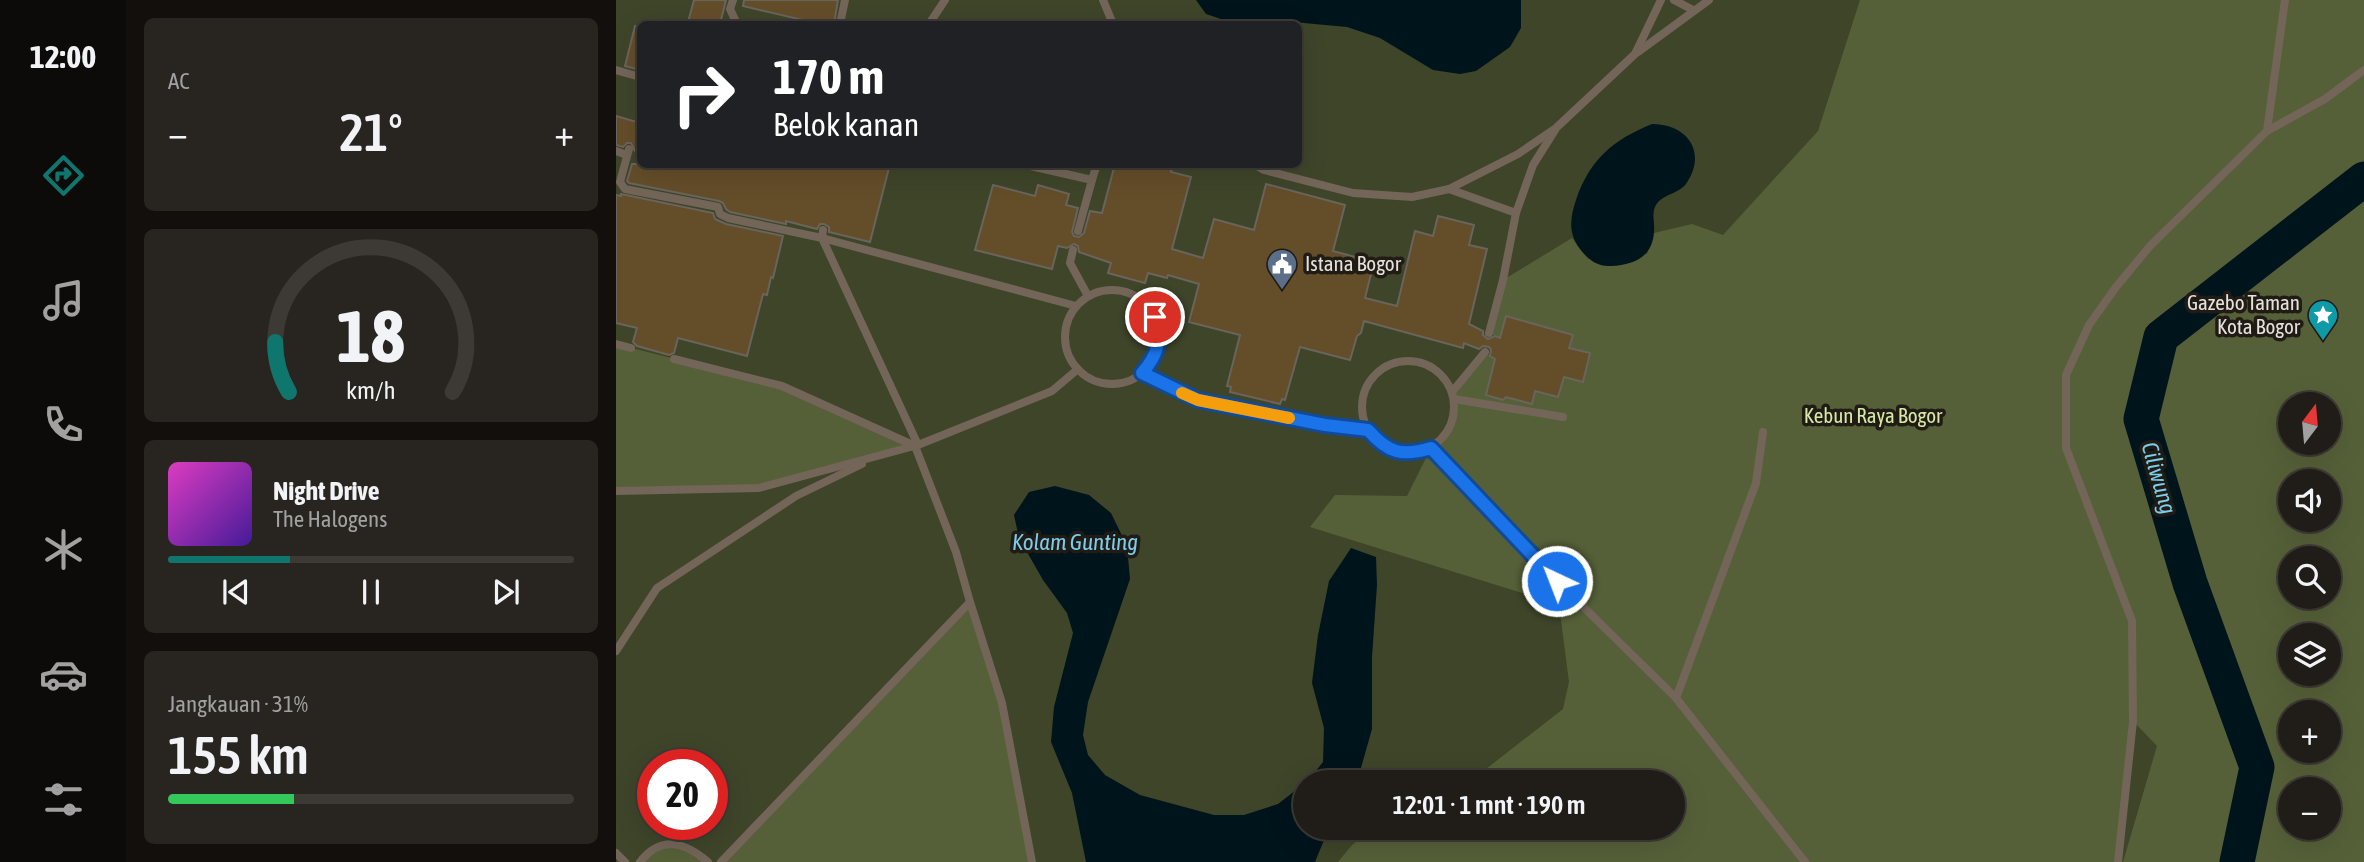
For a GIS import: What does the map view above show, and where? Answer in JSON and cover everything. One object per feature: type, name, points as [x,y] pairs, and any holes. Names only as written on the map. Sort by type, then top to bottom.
[{"type":"lane","points":[[733,0],[730,9],[736,21]]},
{"type":"lane","points":[[841,21],[845,0]]},
{"type":"lane","points":[[931,21],[945,0]]},
{"type":"lane","points":[[1103,0],[1112,21]]},
{"type":"lane","points":[[1635,54],[1661,0]]},
{"type":"lane","points":[[1674,0],[1693,10]]},
{"type":"lane","points":[[1261,168],[1353,193],[1412,197],[1449,189],[1518,154],[1556,128],[1635,54],[1709,0]]},
{"type":"lane","points":[[2267,131],[2285,0]]},
{"type":"lane","points":[[616,70],[637,76]]},
{"type":"lane","points":[[2118,862],[2133,721],[2132,621],[2066,447],[2066,375],[2089,325],[2124,276],[2150,246],[2267,131],[2325,99],[2364,70]]},
{"type":"lane","points":[[1489,333],[1516,213],[1533,165],[1556,128]]},
{"type":"lane","points":[[616,151],[628,152],[620,183],[625,189],[718,205],[720,214],[728,218],[822,234],[1076,306]]},
{"type":"lane","points":[[1040,168],[1092,180]]},
{"type":"lane","points":[[1078,231],[1096,168]]},
{"type":"lane","points":[[1449,189],[1516,213]]},
{"type":"lane","points":[[822,234],[917,445],[956,552],[1002,703],[1032,862]]},
{"type":"lane","points":[[1073,250],[1070,262],[1088,296]]},
{"type":"lane","points":[[1103,290],[1119,290],[1146,304],[1155,317],[1159,331],[1158,347],[1153,361],[1142,373],[1126,382],[1107,383],[1088,377],[1078,369],[1068,353],[1065,341],[1069,317],[1076,306],[1088,296],[1103,290]]},
{"type":"lane","points":[[616,344],[631,348]]},
{"type":"lane","points":[[1453,396],[1485,352]]},
{"type":"lane","points":[[674,359],[782,386],[917,445]]},
{"type":"lane","points":[[1404,362],[1433,369],[1444,379],[1453,396],[1454,413],[1450,427],[1442,439],[1431,448],[1414,453],[1396,452],[1380,444],[1368,430],[1362,401],[1367,386],[1376,374],[1389,366],[1404,362]]},
{"type":"lane","points":[[616,491],[759,488],[917,445],[1052,391],[1078,369]]},
{"type":"lane","points":[[1142,373],[1198,400],[1325,425],[1368,430]]},
{"type":"lane","points":[[1453,396],[1563,417]]},
{"type":"lane","points":[[1676,698],[1756,483],[1763,432]]},
{"type":"lane","points":[[1431,448],[1557,581],[1676,698],[1805,862]]},
{"type":"lane","points":[[616,651],[657,588],[796,496],[880,455]]},
{"type":"lane","points":[[720,862],[970,602]]},
{"type":"lane","points":[[640,862],[654,849],[670,843],[695,851],[708,862]]},
{"type":"lane","points":[[616,853],[625,862]]},
{"type":"green space","name":"Kebun Raya Bogor","points":[[616,0],[2364,0],[2364,862],[616,862]]},
{"type":"green space","points":[[1860,0],[2364,0],[2364,179],[2183,319],[2364,190],[2364,862],[2123,862],[2157,746],[2134,722],[2118,862],[1338,862],[1358,840],[1685,840],[1685,770],[1483,770],[1563,709],[1569,682],[1558,597],[1557,604],[1310,527],[1335,495],[1407,496],[1431,448],[1442,439],[1450,427],[1454,409],[1452,392],[1485,352],[1495,359],[1486,396],[1504,401],[1506,397],[1531,404],[1535,391],[1558,397],[1564,377],[1583,381],[1590,354],[1569,348],[1572,335],[1507,316],[1500,339],[1489,333],[1503,280],[1572,238],[1588,259],[1647,254],[1654,233],[1692,224],[1723,235],[1818,131]],"holes":[[[2155,459],[2247,736],[2202,616]]]},
{"type":"green space","points":[[616,344],[770,383],[915,446],[759,488],[616,491]]},
{"type":"green space","points":[[970,602],[1002,703],[1033,862],[721,862]]},
{"type":"green space","points":[[670,843],[708,862],[640,862]]},
{"type":"water","points":[[1196,0],[1521,0],[1521,28],[1510,47],[1476,71],[1460,74],[1433,70],[1380,38],[1347,27],[1302,21],[1227,21],[1206,14]]},
{"type":"water","points":[[1652,124],[1675,129],[1690,142],[1695,161],[1692,172],[1683,187],[1656,205],[1653,240],[1641,258],[1627,264],[1597,264],[1583,253],[1573,237],[1571,219],[1576,200],[1588,173],[1605,153],[1626,137]]},
{"type":"water","name":"Kolam Gunting","points":[[1055,486],[1089,495],[1111,513],[1127,546],[1130,579],[1088,702],[1083,735],[1088,755],[1105,775],[1140,795],[1214,815],[1244,815],[1278,804],[1293,792],[1293,840],[1324,840],[1315,862],[1086,862],[1072,793],[1051,742],[1054,707],[1073,633],[1067,613],[1043,580],[1019,538],[1014,515],[1029,492]]},
{"type":"water","points":[[1351,548],[1376,557],[1372,729],[1360,770],[1317,770],[1323,762],[1324,728],[1312,683],[1329,581]]},
{"type":"building","points":[[694,0],[726,0],[721,21],[688,21]]},
{"type":"building","points":[[744,0],[838,0],[834,21],[807,21],[743,6]]},
{"type":"building","points":[[635,26],[637,26],[637,69],[625,66]]},
{"type":"building","points":[[616,116],[637,122],[637,151],[631,143],[623,147],[616,145]]},
{"type":"building","points":[[632,164],[637,164],[637,168],[889,168],[870,242],[829,232],[829,227],[824,224],[820,224],[817,229],[730,212],[719,201],[627,181]]},
{"type":"building","name":"Istana Bogor","points":[[1114,168],[1172,168],[1171,172],[1191,177],[1172,249],[1203,258],[1214,219],[1254,230],[1266,184],[1345,205],[1333,251],[1374,262],[1365,298],[1397,306],[1415,231],[1433,236],[1438,216],[1474,225],[1469,245],[1487,249],[1469,324],[1483,331],[1483,335],[1488,339],[1495,336],[1500,338],[1506,316],[1573,335],[1569,348],[1590,353],[1583,382],[1564,377],[1558,397],[1535,391],[1532,404],[1506,397],[1503,400],[1486,395],[1495,359],[1490,356],[1489,347],[1483,346],[1479,349],[1464,343],[1463,348],[1364,321],[1350,360],[1300,347],[1285,400],[1282,399],[1280,404],[1230,392],[1231,387],[1227,386],[1240,335],[1189,322],[1199,284],[1168,275],[1167,278],[1148,273],[1145,283],[1108,273],[1111,263],[1079,252],[1078,246],[1074,244],[1067,248],[1058,246],[1052,269],[975,250],[993,185],[1035,196],[1038,185],[1069,194],[1066,205],[1078,208],[1072,232],[1074,236],[1079,237],[1084,233],[1090,211],[1102,213]]},
{"type":"building","points":[[616,195],[713,213],[715,219],[726,224],[783,236],[773,278],[771,277],[767,295],[763,294],[747,356],[678,338],[674,353],[669,355],[637,346],[633,342],[637,328],[616,323]]},
{"type":"waterway","name":"Ciliwung","points":[[2237,862],[2257,767],[2190,583],[2141,419],[2161,337],[2364,179]]},
{"type":"slow traffic","points":[[1182,393],[1198,400],[1289,418]]},
{"type":"place","name":"Istana Bogor","points":[[1282,291]]},
{"type":"place","name":"Gazebo Taman Kota Bogor","points":[[2323,342]]},
{"type":"route","points":[[1155,317],[1159,331],[1158,347],[1153,361],[1142,373],[1198,400],[1325,425],[1368,430],[1380,444],[1396,452],[1414,453],[1431,448],[1557,581]]}]
